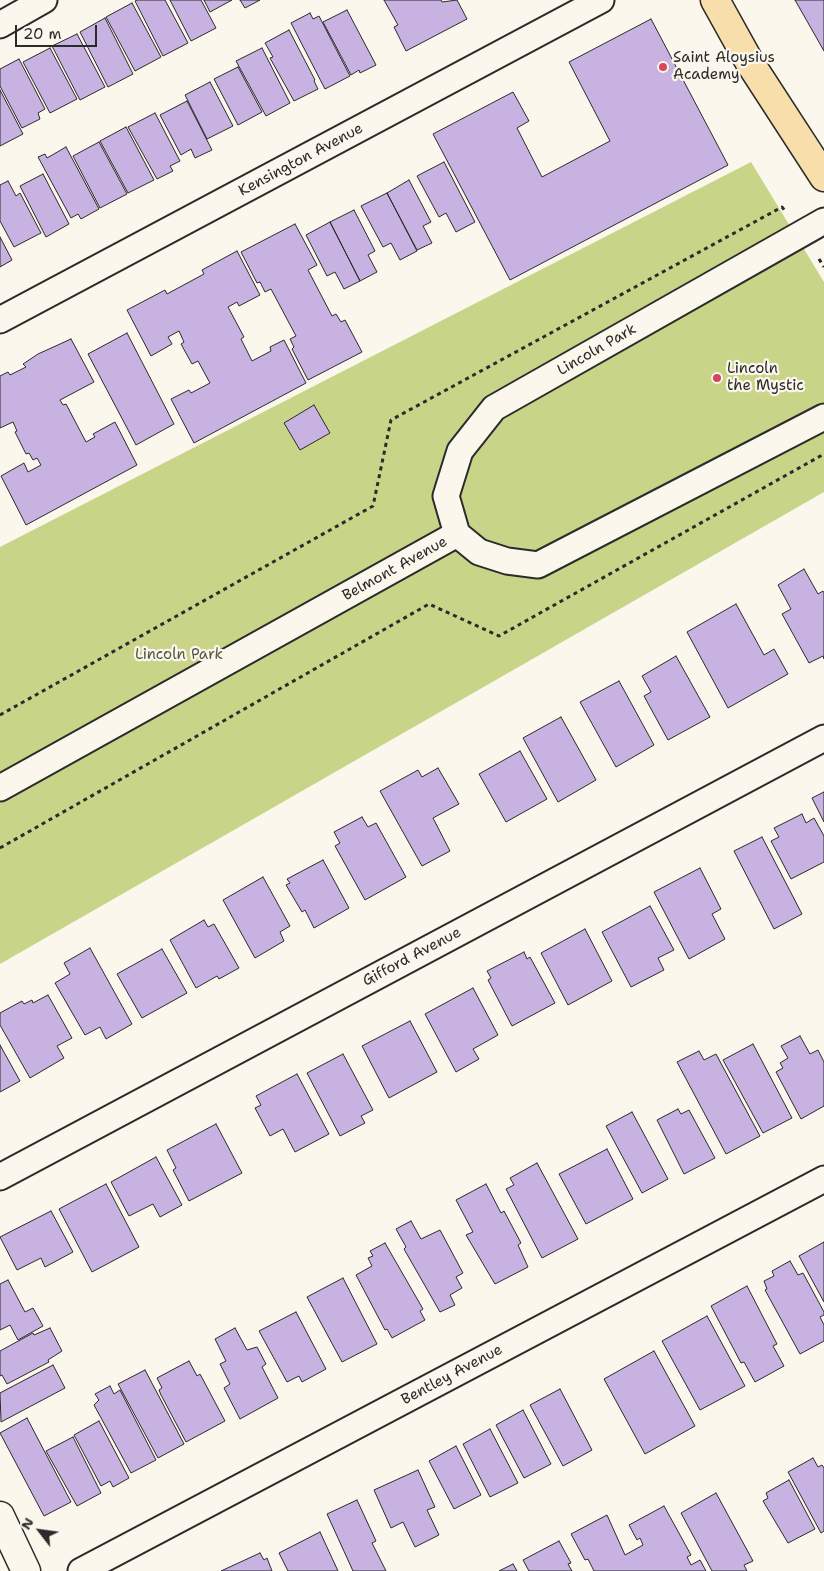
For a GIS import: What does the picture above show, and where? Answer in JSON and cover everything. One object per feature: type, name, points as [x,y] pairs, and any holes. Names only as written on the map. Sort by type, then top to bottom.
[{"type":"main road","points":[[715,0],[750,63],[824,177]]},
{"type":"main road","points":[[0,1516],[26,1571]]},
{"type":"street","points":[[0,25],[44,0]]},
{"type":"street","name":"Kensington Avenue","points":[[0,320],[601,0]]},
{"type":"street","name":"Lincoln Park","points":[[458,534],[446,496],[460,450],[494,408],[824,221]]},
{"type":"street","name":"Belmont Avenue","points":[[0,788],[458,534],[479,552],[508,561],[538,565],[824,416]]},
{"type":"street","name":"Gifford Avenue","points":[[0,1177],[824,738]]},
{"type":"street","name":"Bentley Avenue","points":[[81,1571],[824,1179]]},
{"type":"path","points":[[0,715],[373,506],[391,420],[782,207]]},
{"type":"path","points":[[819,259],[824,267]]},
{"type":"path","points":[[0,848],[429,604],[499,636],[824,454]]},
{"type":"green space","name":"Lincoln Park","points":[[751,162],[824,282],[824,492],[0,964],[0,547]]},
{"type":"building","points":[[165,0],[188,43],[163,56],[135,1]]},
{"type":"building","points":[[170,0],[201,0],[216,28],[191,41]]},
{"type":"building","points":[[204,0],[232,0],[210,12]]},
{"type":"building","points":[[240,0],[260,0],[245,8]]},
{"type":"building","points":[[384,0],[441,0],[442,2],[457,0],[467,19],[406,51],[394,27],[398,25]]},
{"type":"building","points":[[795,0],[824,0],[824,51]]},
{"type":"building","points":[[132,3],[161,57],[135,71],[106,17]]},
{"type":"building","points":[[347,10],[376,65],[360,73],[359,70],[351,75],[323,22]]},
{"type":"building","points":[[310,13],[313,19],[319,16],[350,76],[325,89],[291,23]]},
{"type":"building","points":[[105,18],[133,74],[108,87],[80,32]]},
{"type":"building","points":[[651,19],[728,165],[510,280],[433,134],[513,92],[529,121],[517,128],[542,177],[610,141],[569,62]]},
{"type":"building","points":[[289,30],[318,89],[294,101],[270,58],[273,57],[265,43]]},
{"type":"building","points":[[77,34],[105,87],[80,100],[52,46]]},
{"type":"building","points":[[50,48],[77,99],[50,113],[23,62]]},
{"type":"building","points":[[262,48],[290,103],[266,116],[236,61]]},
{"type":"building","points":[[19,59],[45,109],[38,113],[40,119],[22,128],[0,86],[0,69]]},
{"type":"building","points":[[238,67],[262,112],[238,125],[214,79]]},
{"type":"building","points":[[210,82],[233,126],[207,139],[185,95]]},
{"type":"building","points":[[0,90],[23,134],[0,146]]},
{"type":"building","points":[[187,101],[212,150],[195,158],[191,149],[181,155],[160,115]]},
{"type":"building","points":[[155,113],[180,161],[170,166],[173,171],[157,179],[128,127]]},
{"type":"building","points":[[126,127],[154,180],[128,193],[100,141]]},
{"type":"building","points":[[99,142],[127,194],[100,208],[73,156]]},
{"type":"building","points":[[66,147],[99,209],[81,219],[78,214],[71,218],[38,157],[45,154],[47,158]]},
{"type":"building","points":[[444,162],[475,222],[456,232],[446,213],[439,217],[417,176]]},
{"type":"building","points":[[43,174],[69,224],[46,237],[20,186]]},
{"type":"building","points":[[409,180],[431,222],[423,226],[432,243],[417,250],[387,193]]},
{"type":"building","points":[[8,181],[16,196],[20,193],[41,233],[14,247],[0,221],[0,185]]},
{"type":"building","points":[[387,193],[417,251],[400,260],[391,243],[383,247],[361,206]]},
{"type":"building","points":[[354,210],[375,251],[368,255],[377,272],[360,281],[330,222]]},
{"type":"building","points":[[330,222],[360,281],[344,289],[335,272],[327,276],[306,235]]},
{"type":"building","points":[[295,224],[317,265],[308,270],[332,316],[336,314],[341,322],[345,320],[362,352],[308,380],[292,349],[294,347],[290,339],[296,336],[271,289],[265,292],[260,282],[257,283],[241,252]]},
{"type":"building","points":[[0,237],[12,260],[0,267]]},
{"type":"building","points":[[237,251],[260,295],[239,306],[237,302],[228,307],[244,337],[241,339],[252,361],[271,351],[270,347],[284,340],[306,383],[194,443],[171,399],[189,390],[191,393],[210,383],[198,361],[192,364],[181,344],[184,342],[179,331],[168,337],[172,344],[151,356],[127,310],[165,290],[167,294],[204,274],[202,270]]},
{"type":"building","points":[[127,333],[174,424],[136,445],[88,354]]},
{"type":"building","points":[[71,339],[94,382],[60,400],[63,405],[66,404],[86,442],[95,437],[93,434],[115,422],[137,465],[26,525],[1,476],[24,463],[28,472],[41,465],[37,458],[33,460],[29,453],[26,454],[15,432],[17,431],[13,422],[0,428],[0,376],[8,372],[10,375],[26,367],[23,364],[38,354]]},
{"type":"building","points":[[314,405],[330,433],[300,450],[284,423]]},
{"type":"building","points":[[804,569],[818,594],[823,591],[824,593],[824,659],[823,656],[809,663],[782,614],[791,609],[778,585]]},
{"type":"building","points":[[736,604],[764,655],[774,649],[788,674],[728,708],[687,632]]},
{"type":"building","points":[[676,656],[710,717],[668,740],[644,696],[651,692],[642,676]]},
{"type":"building","points":[[619,681],[654,745],[616,767],[580,702]]},
{"type":"building","points":[[561,717],[596,780],[558,802],[523,738]]},
{"type":"building","points":[[520,751],[547,799],[506,822],[479,774]]},
{"type":"building","points":[[438,768],[459,804],[433,818],[450,851],[422,866],[380,791],[418,770],[422,777]]},
{"type":"building","points":[[824,792],[824,822],[812,798]]},
{"type":"building","points":[[802,814],[806,823],[814,818],[824,836],[824,862],[791,879],[771,841],[779,837],[774,828]]},
{"type":"building","points":[[362,817],[368,827],[376,823],[406,877],[365,900],[335,846],[340,843],[334,832]]},
{"type":"building","points":[[762,837],[802,914],[774,929],[734,851]]},
{"type":"building","points":[[323,860],[349,908],[314,928],[305,910],[302,912],[286,885],[290,883],[287,879]]},
{"type":"building","points":[[700,868],[721,909],[712,914],[725,939],[689,959],[654,892]]},
{"type":"building","points":[[263,877],[290,926],[280,932],[284,941],[255,958],[223,900]]},
{"type":"building","points":[[650,906],[674,950],[658,958],[664,970],[631,987],[602,932]]},
{"type":"building","points":[[204,920],[208,927],[214,924],[239,968],[219,979],[217,976],[196,988],[170,940]]},
{"type":"building","points":[[585,929],[612,981],[568,1005],[541,953]]},
{"type":"building","points":[[90,948],[132,1024],[106,1039],[100,1027],[85,1035],[55,983],[70,974],[64,963]]},
{"type":"building","points":[[162,949],[187,993],[142,1018],[117,974]]},
{"type":"building","points":[[524,952],[527,959],[530,957],[555,1003],[512,1026],[488,980],[491,978],[487,971]]},
{"type":"building","points":[[473,988],[498,1035],[473,1049],[479,1059],[456,1072],[425,1014]]},
{"type":"building","points":[[48,995],[72,1038],[57,1046],[64,1058],[30,1078],[0,1025],[0,1013],[22,1001],[24,1004],[32,1000],[33,1003]]},
{"type":"building","points":[[410,1021],[437,1072],[389,1098],[362,1046]]},
{"type":"building","points":[[800,1036],[810,1054],[818,1050],[824,1062],[824,1106],[801,1119],[776,1072],[783,1068],[780,1063],[788,1058],[781,1046]]},
{"type":"building","points":[[753,1044],[792,1118],[763,1133],[723,1060]]},
{"type":"building","points":[[0,1045],[20,1081],[0,1092]]},
{"type":"building","points":[[699,1051],[704,1060],[716,1054],[760,1136],[726,1154],[677,1062]]},
{"type":"building","points":[[343,1054],[373,1110],[361,1116],[365,1123],[340,1136],[307,1073]]},
{"type":"building","points":[[297,1074],[329,1134],[295,1152],[283,1129],[270,1136],[255,1108],[261,1105],[256,1096]]},
{"type":"building","points":[[678,1109],[681,1114],[689,1110],[715,1158],[684,1174],[657,1120]]},
{"type":"building","points":[[632,1112],[668,1179],[642,1193],[606,1126]]},
{"type":"building","points":[[216,1124],[242,1173],[189,1201],[173,1170],[176,1168],[167,1150]]},
{"type":"building","points":[[607,1149],[633,1199],[586,1224],[559,1174]]},
{"type":"building","points":[[156,1157],[182,1205],[160,1217],[153,1204],[129,1216],[111,1182]]},
{"type":"building","points":[[537,1163],[578,1239],[542,1258],[506,1189],[514,1185],[510,1178]]},
{"type":"building","points":[[106,1184],[139,1247],[92,1272],[59,1209]]},
{"type":"building","points":[[486,1184],[501,1213],[504,1211],[521,1243],[518,1245],[528,1267],[495,1284],[466,1235],[473,1232],[456,1200]]},
{"type":"building","points":[[51,1211],[73,1252],[45,1267],[41,1258],[17,1270],[0,1237]]},
{"type":"building","points":[[411,1221],[421,1239],[440,1230],[463,1273],[456,1277],[462,1288],[450,1295],[455,1305],[440,1312],[404,1249],[406,1247],[396,1229]]},
{"type":"building","points":[[824,1242],[824,1302],[799,1256]]},
{"type":"building","points":[[385,1243],[423,1309],[420,1311],[425,1320],[392,1338],[387,1329],[385,1330],[356,1275],[372,1266],[368,1258],[373,1256],[370,1251]]},
{"type":"building","points":[[790,1261],[798,1275],[803,1273],[824,1312],[824,1315],[820,1317],[824,1325],[824,1341],[800,1354],[765,1290],[767,1289],[764,1281],[774,1276],[772,1271]]},
{"type":"building","points":[[343,1278],[377,1344],[342,1362],[307,1297]]},
{"type":"building","points":[[8,1280],[25,1312],[33,1308],[43,1326],[18,1340],[10,1325],[0,1330],[0,1284]]},
{"type":"building","points":[[747,1286],[777,1344],[773,1346],[784,1366],[755,1382],[744,1362],[741,1363],[711,1306]]},
{"type":"building","points":[[296,1312],[326,1369],[302,1382],[299,1376],[287,1382],[259,1331]]},
{"type":"building","points":[[707,1316],[745,1386],[700,1410],[662,1341]]},
{"type":"building","points":[[50,1328],[62,1351],[48,1360],[49,1362],[7,1384],[2,1375],[0,1376],[0,1351],[33,1333],[34,1335]]},
{"type":"building","points":[[235,1328],[247,1350],[257,1347],[266,1364],[262,1367],[278,1398],[240,1419],[224,1388],[230,1384],[220,1364],[226,1361],[215,1339]]},
{"type":"building","points":[[654,1351],[695,1426],[645,1454],[604,1379]]},
{"type":"building","points":[[189,1361],[197,1376],[200,1374],[225,1421],[186,1442],[161,1395],[159,1390],[162,1388],[157,1378]]},
{"type":"building","points":[[53,1365],[65,1388],[1,1422],[0,1393]]},
{"type":"building","points":[[145,1370],[184,1444],[158,1458],[118,1384]]},
{"type":"building","points":[[110,1386],[114,1394],[120,1390],[156,1460],[131,1473],[94,1405],[99,1400],[95,1394]]},
{"type":"building","points":[[560,1389],[592,1450],[563,1466],[530,1405]]},
{"type":"building","points":[[523,1410],[551,1464],[524,1478],[496,1425]]},
{"type":"building","points":[[27,1418],[71,1502],[44,1516],[0,1433]]},
{"type":"building","points":[[99,1421],[129,1478],[113,1487],[110,1481],[101,1486],[74,1435]]},
{"type":"building","points":[[490,1429],[518,1483],[490,1497],[463,1444]]},
{"type":"building","points":[[73,1437],[101,1493],[77,1506],[46,1451]]},
{"type":"building","points":[[456,1446],[481,1495],[454,1509],[429,1461]]},
{"type":"building","points":[[813,1458],[818,1467],[822,1465],[824,1468],[824,1531],[821,1533],[788,1472]]},
{"type":"building","points":[[418,1470],[435,1507],[427,1510],[439,1535],[415,1547],[403,1522],[391,1528],[374,1490]]},
{"type":"building","points":[[789,1480],[815,1529],[788,1543],[763,1501],[768,1498],[766,1493]]},
{"type":"building","points":[[716,1493],[753,1561],[744,1565],[747,1571],[712,1571],[681,1513]]},
{"type":"building","points":[[357,1500],[376,1541],[372,1543],[386,1571],[353,1571],[327,1514]]},
{"type":"building","points":[[664,1506],[691,1555],[687,1557],[691,1565],[700,1560],[706,1571],[594,1571],[588,1559],[585,1560],[571,1534],[607,1515],[625,1555],[643,1545],[640,1538],[637,1540],[629,1525]]},
{"type":"building","points":[[320,1532],[338,1571],[288,1571],[279,1553]]},
{"type":"building","points":[[559,1541],[571,1563],[568,1564],[572,1571],[529,1571],[523,1560]]},
{"type":"building","points":[[260,1553],[264,1560],[267,1558],[272,1571],[221,1571]]},
{"type":"building","points":[[513,1564],[517,1571],[499,1571]]},
{"type":"place","name":"Saint Aloysius Academy","points":[[663,67]]},
{"type":"place","name":"Lincoln the Mystic","points":[[717,378]]}]
